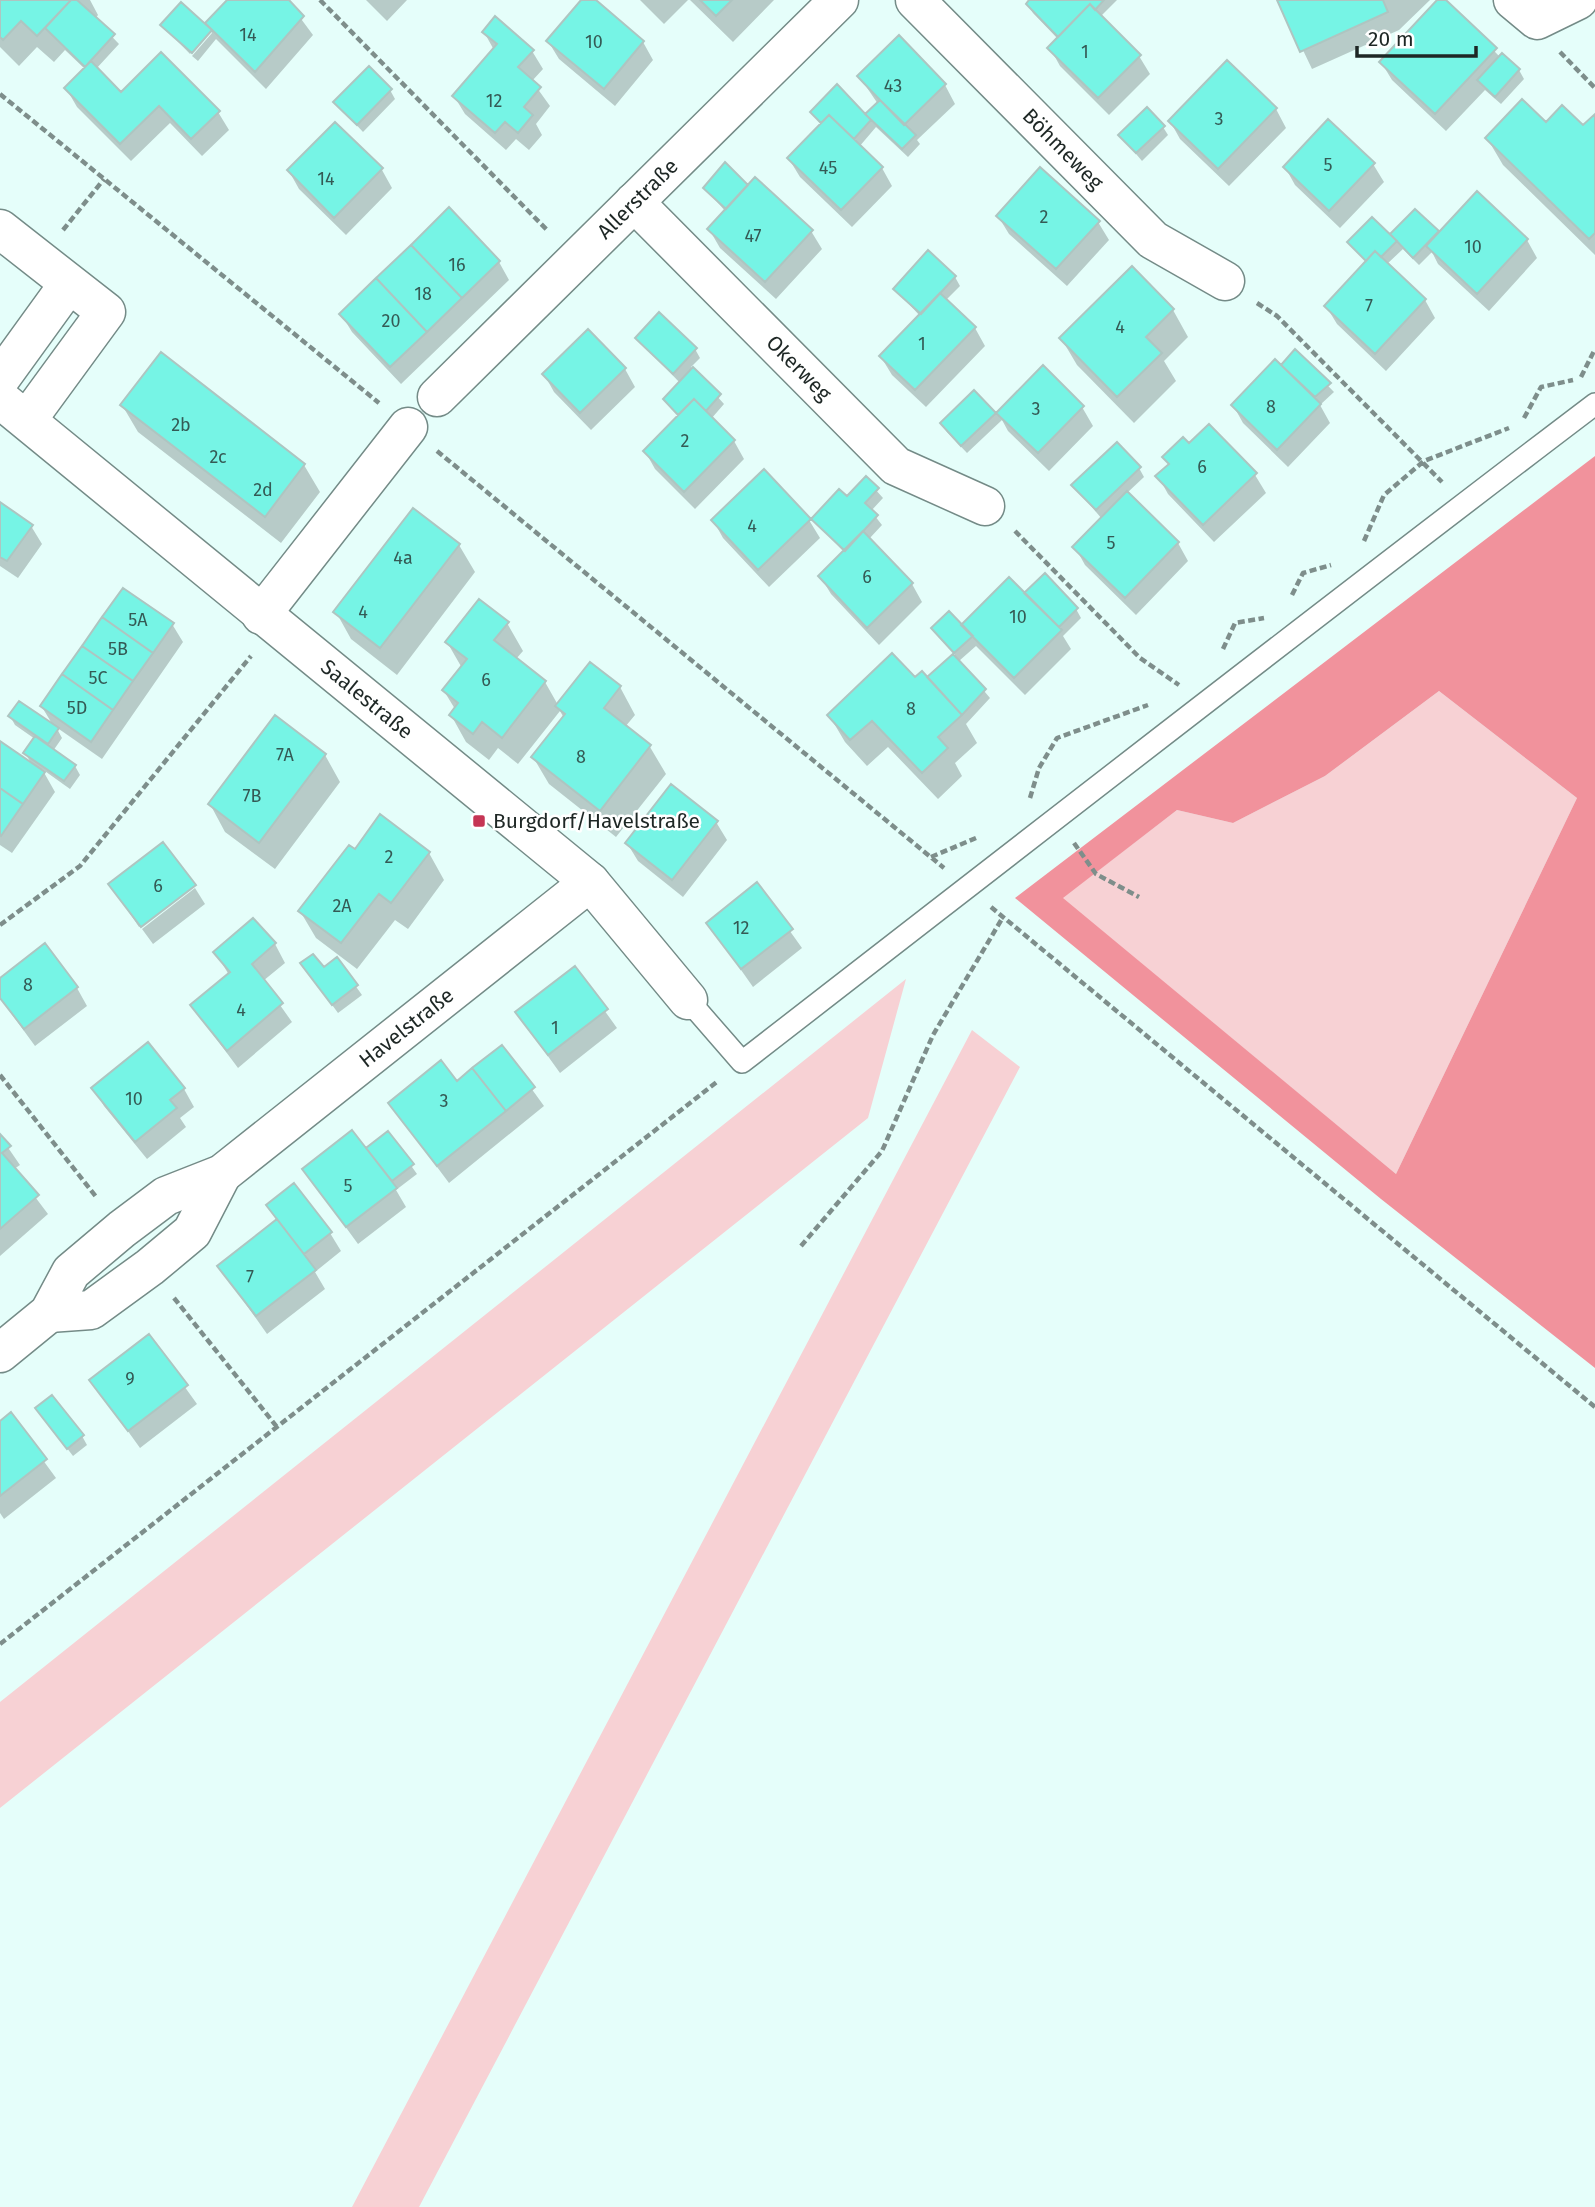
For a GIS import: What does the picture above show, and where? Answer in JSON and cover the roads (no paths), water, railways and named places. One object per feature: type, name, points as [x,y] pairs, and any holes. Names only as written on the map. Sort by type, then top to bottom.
[{"type":"street","name":"Allerstraße","points":[[437,397],[839,0]]},
{"type":"street","name":"Böhmeweg","points":[[915,0],[1153,240],[1225,281]]},
{"type":"street","points":[[1525,10],[1578,0]]},
{"type":"street","name":"Okerweg","points":[[634,202],[897,466],[985,506]]},
{"type":"street","name":"Saalestraße","points":[[0,229],[68,285],[106,312],[13,409],[268,621],[590,882],[688,1000]]},
{"type":"street","points":[[0,379],[68,285]]},
{"type":"street","points":[[268,621],[408,427]]},
{"type":"street","name":"Havelstraße","points":[[0,1353],[49,1313],[71,1272],[122,1229],[166,1196],[222,1174],[590,882]]},
{"type":"street","name":"Havelstraße","points":[[49,1313],[91,1310],[150,1267],[192,1232],[222,1174]]},
{"type":"lane","points":[[688,1000],[742,1062],[1595,404]]},
{"type":"place","name":"Burgdorf/Havelstraße","points":[[479,821]]}]
